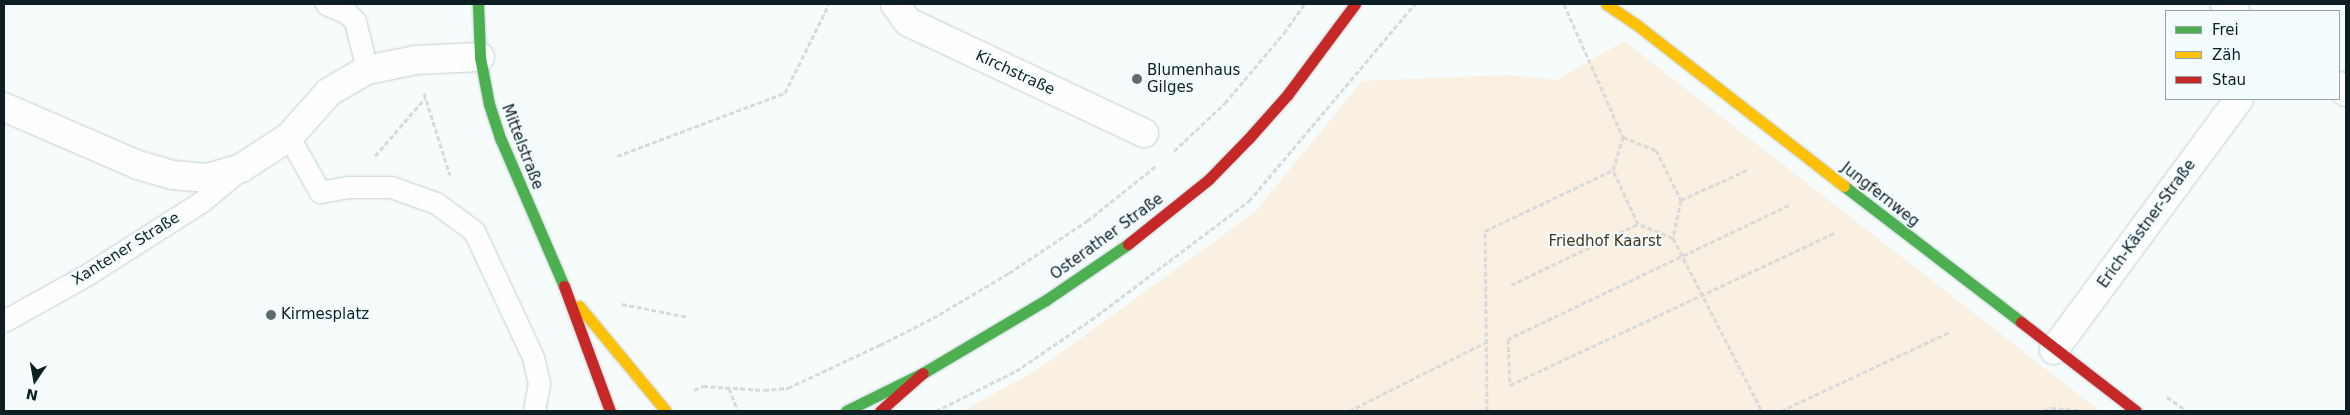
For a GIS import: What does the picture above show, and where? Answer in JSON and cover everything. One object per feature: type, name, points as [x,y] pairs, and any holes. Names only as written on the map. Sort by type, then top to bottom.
[{"type":"main road","name":"Mittelstraße","points":[[478,4],[480,57],[489,104],[501,140],[568,294],[610,411]]},
{"type":"main road","name":"Osterather Straße","points":[[846,411],[922,373],[1054,294],[1143,234],[1209,179],[1288,94],[1355,4]]},
{"type":"main road","name":"Jungfernweg","points":[[1606,4],[1638,25],[2054,350],[2136,411]]},
{"type":"main road","name":"Mittelstraße","points":[[568,294],[666,411]]},
{"type":"main road","points":[[880,411],[922,373]]},
{"type":"street","name":"Kirchstraße","points":[[894,4],[908,22],[1144,132]]},
{"type":"street","name":"Xantener Straße","points":[[4,106],[138,165],[173,175],[207,178],[241,168],[289,137],[329,92],[367,70],[416,60],[480,57]]},
{"type":"street","name":"Erich-Kästner-Straße","points":[[2054,350],[2238,100]]},
{"type":"lane","points":[[326,4],[347,13],[355,21],[367,70]]},
{"type":"lane","points":[[289,137],[320,192],[348,187],[391,187],[436,202],[474,231],[532,357],[539,383],[534,411]]},
{"type":"lane","name":"Xantener Straße","points":[[4,321],[88,274],[201,202],[241,168]]},
{"type":"path","points":[[617,156],[786,93],[829,4]]},
{"type":"path","points":[[1170,154],[1226,103],[1284,32],[1304,4]]},
{"type":"path","points":[[1564,4],[1623,137],[1613,170],[1638,224],[1673,238]]},
{"type":"path","points":[[416,60],[425,97],[453,182]]},
{"type":"path","points":[[348,187],[425,97]]},
{"type":"path","points":[[1623,137],[1656,150],[1681,200],[1673,238],[1762,411]]},
{"type":"path","points":[[703,386],[764,390],[788,388],[934,318],[1009,273],[1088,221],[1162,160]]},
{"type":"path","points":[[1681,200],[1749,169]]},
{"type":"path","points":[[1487,411],[1485,231],[1613,170]]},
{"type":"path","points":[[1789,205],[1508,338],[1510,385],[1834,233]]},
{"type":"path","points":[[1511,286],[1638,224]]},
{"type":"path","points":[[568,294],[688,317]]},
{"type":"path","points":[[1781,411],[1950,332]]},
{"type":"path","points":[[1349,411],[1486,342]]},
{"type":"path","points":[[729,388],[738,411]]},
{"type":"path","points":[[2044,411],[2051,408],[2080,411]]},
{"type":"green space","name":"Friedhof Kaarst","points":[[1624,41],[2100,411],[963,411],[1037,370],[1255,212],[1362,81],[1507,75],[1557,80]]},
{"type":"traffic: fast","points":[[478,4],[480,57],[489,104],[501,140],[564,286]]},
{"type":"traffic: fast","points":[[1844,186],[2021,322]]},
{"type":"traffic: fast","points":[[846,411],[923,373],[1046,300],[1128,244]]},
{"type":"traffic: slow","points":[[1606,4],[1637,25],[1844,186]]},
{"type":"traffic: slow","points":[[579,306],[666,411]]},
{"type":"traffic: jam","points":[[1128,244],[1209,179],[1249,138],[1288,94],[1355,4]]},
{"type":"traffic: jam","points":[[564,286],[610,411]]},
{"type":"traffic: jam","points":[[2021,322],[2136,411]]},
{"type":"traffic: jam","points":[[880,411],[923,373]]},
{"type":"place","name":"Blumenhaus Gilges","points":[[1137,79]]},
{"type":"place","name":"Kirmesplatz","points":[[271,315]]}]
